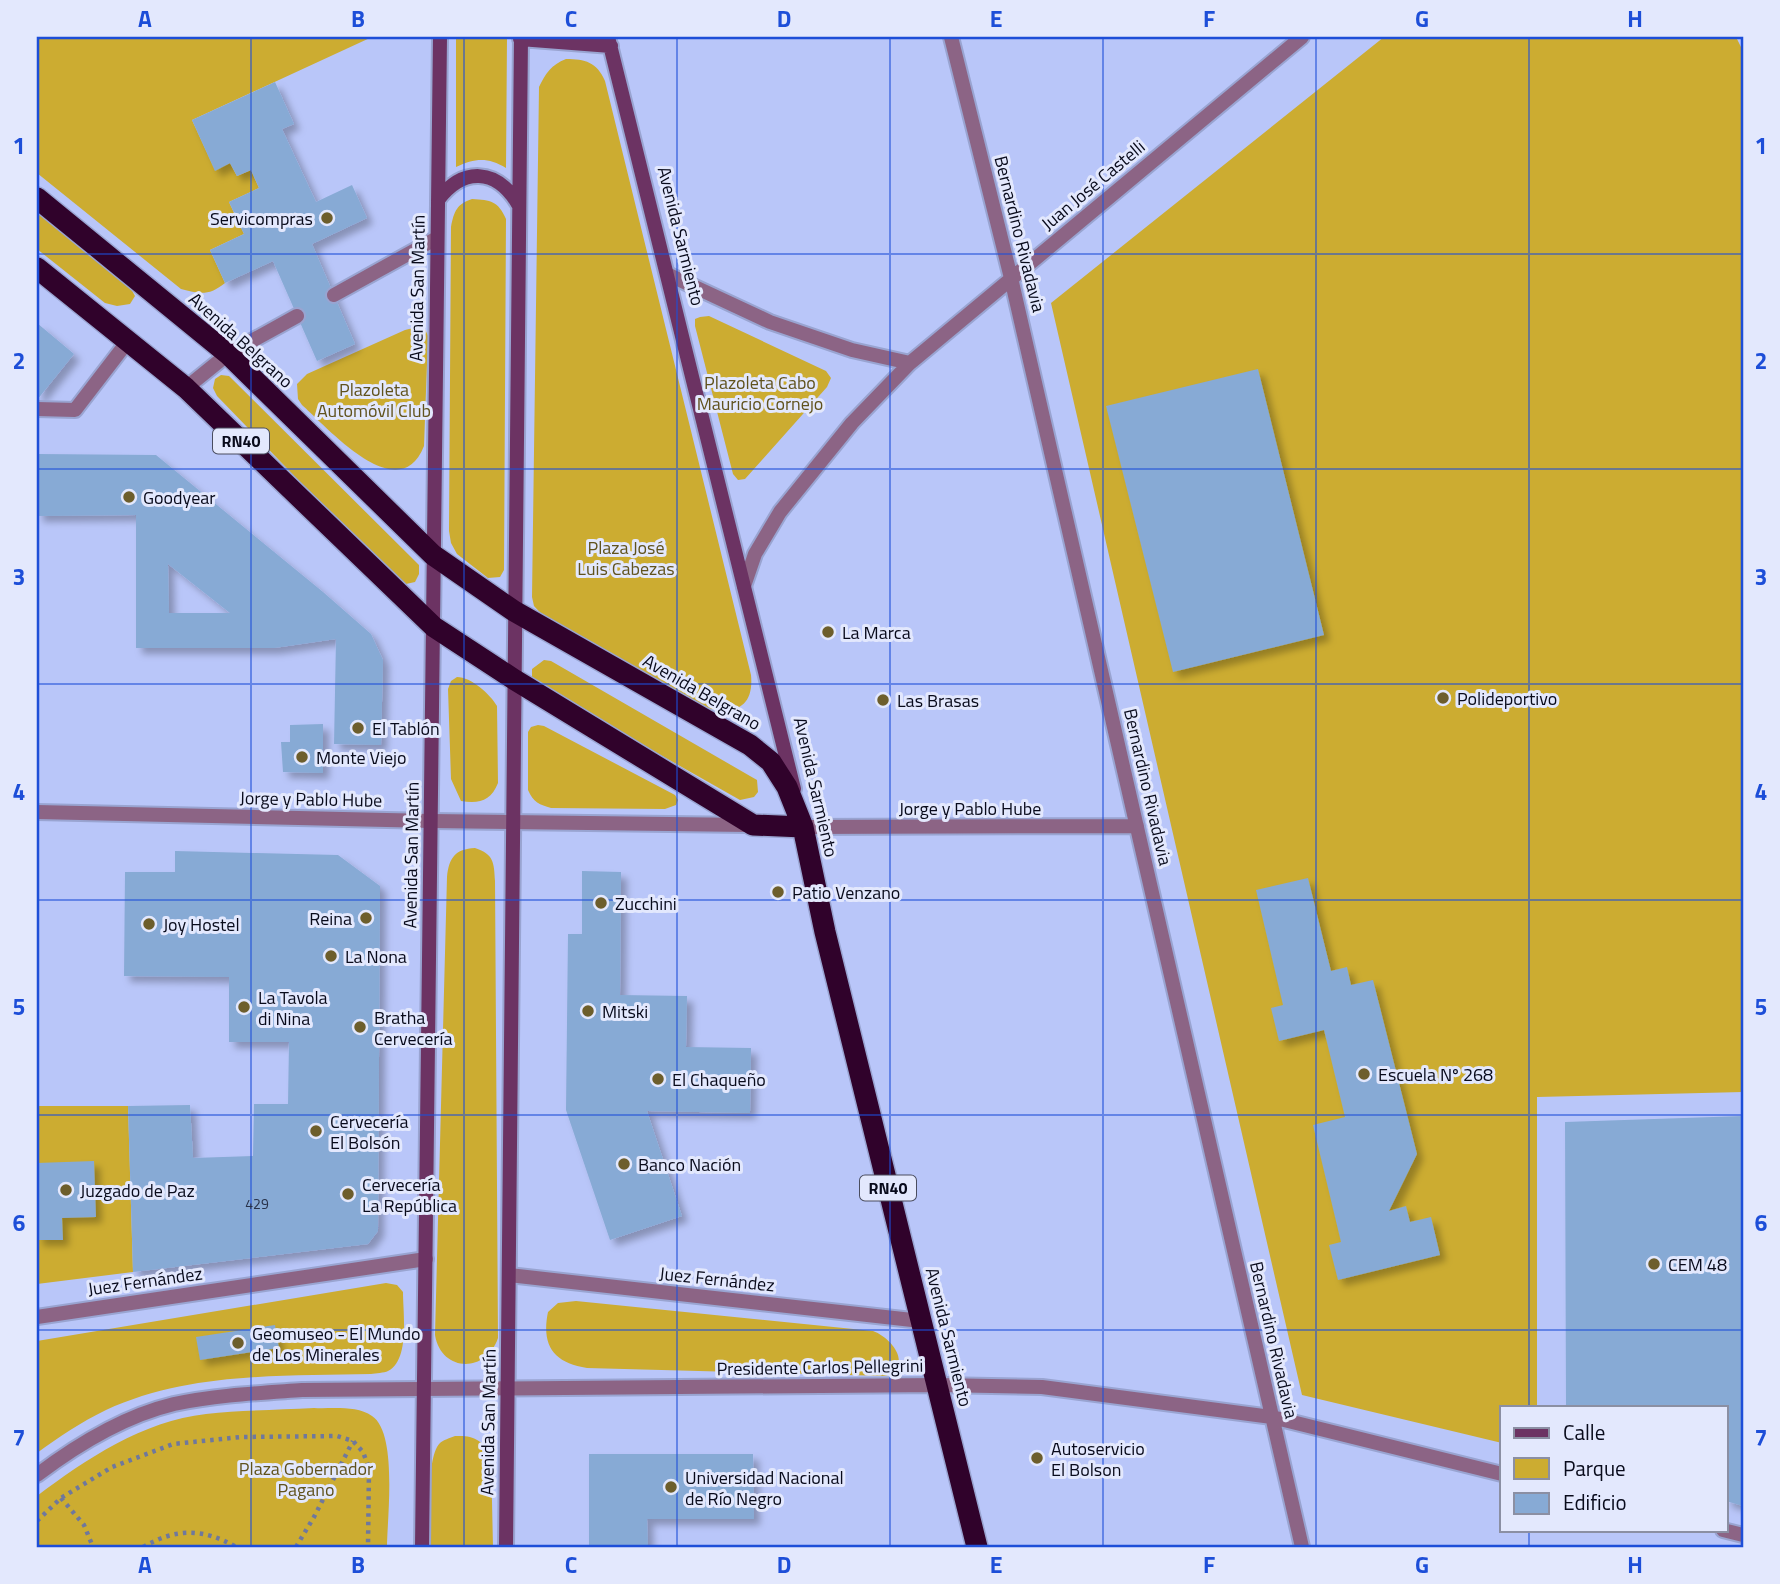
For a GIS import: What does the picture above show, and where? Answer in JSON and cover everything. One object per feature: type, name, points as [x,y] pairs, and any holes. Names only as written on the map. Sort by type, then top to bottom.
[{"type":"highway","name":"Avenida Belgrano","points":[[37,198],[228,354],[433,555],[514,611],[750,746],[771,762],[787,787],[803,827]]},
{"type":"highway","name":"RN40","points":[[37,268],[186,388],[434,627],[515,680],[753,825],[803,827]]},
{"type":"highway","name":"Avenida Sarmiento","points":[[803,827],[825,932],[977,1547]]},
{"type":"main road","name":"Avenida San Martín","points":[[422,1547],[440,37]]},
{"type":"main road","name":"Avenida San Martín","points":[[506,1547],[520,38]]},
{"type":"main road","points":[[520,38],[609,41]]},
{"type":"main road","name":"Avenida Sarmiento","points":[[609,41],[803,827]]},
{"type":"main road","points":[[438,200],[450,185],[462,178],[478,176],[494,180],[508,188],[519,205]]},
{"type":"street","name":"Bernardino Rivadavia","points":[[951,37],[1011,278],[1302,1547]]},
{"type":"street","name":"Juan José Castelli","points":[[744,586],[755,554],[780,512],[852,423],[910,363],[1302,37]]},
{"type":"street","points":[[334,295],[437,238]]},
{"type":"street","points":[[667,274],[770,322],[852,351],[910,363]]},
{"type":"street","points":[[186,388],[228,354],[297,316]]},
{"type":"street","points":[[37,409],[75,410],[128,341]]},
{"type":"street","name":"Jorge y Pablo Hube","points":[[37,812],[753,825]]},
{"type":"street","name":"Jorge y Pablo Hube","points":[[803,827],[1137,827]]},
{"type":"street","name":"Juez Fernández","points":[[37,1317],[426,1259]]},
{"type":"street","name":"Juez Fernández","points":[[509,1275],[921,1321]]},
{"type":"street","name":"Presidente Carlos Pellegrini","points":[[37,1475],[71,1449],[120,1423],[174,1404],[239,1395],[302,1390],[424,1388],[938,1385],[1042,1387],[1272,1417],[1500,1474]]},
{"type":"path","points":[[37,1521],[61,1498],[112,1467],[173,1444],[241,1437],[337,1437],[353,1441],[363,1452],[369,1468],[368,1547]]},
{"type":"path","points":[[296,1547],[353,1441]]},
{"type":"path","points":[[61,1498],[84,1525],[93,1547]]},
{"type":"path","points":[[143,1547],[158,1538],[179,1532],[203,1534],[236,1547]]},
{"type":"green space","points":[[37,37],[372,37],[192,120],[215,170],[230,163],[237,176],[251,170],[259,188],[229,202],[244,234],[210,250],[225,283],[204,293],[181,289],[37,173]]},
{"type":"green space","points":[[456,37],[507,37],[506,168],[481,160],[456,167]]},
{"type":"green space","name":"Polideportivo","points":[[1384,37],[1736,37],[1743,51],[1743,1092],[1537,1097],[1537,1406],[1500,1406],[1500,1443],[1302,1395],[1051,303]]},
{"type":"green space","name":"Plaza José Luis Cabezas","points":[[566,59],[590,63],[605,81],[751,675],[746,701],[734,709],[707,708],[548,621],[534,606],[539,87],[550,70]]},
{"type":"green space","points":[[472,199],[493,203],[500,208],[506,219],[504,570],[500,577],[488,578],[457,554],[449,531],[451,227],[457,209]]},
{"type":"green space","points":[[37,208],[130,287],[135,296],[130,304],[117,306],[105,303],[37,249]]},
{"type":"green space","name":"Plazoleta Cabo Mauricio Cornejo","points":[[709,316],[826,371],[831,378],[827,387],[745,479],[738,480],[733,474],[695,326],[695,319]]},
{"type":"green space","name":"Plazoleta Automóvil Club","points":[[417,327],[425,329],[428,336],[424,446],[413,463],[398,470],[382,467],[346,445],[302,405],[298,399],[297,384],[307,374]]},
{"type":"green space","points":[[221,375],[229,376],[419,565],[415,582],[397,582],[217,396],[213,388],[215,379]]},
{"type":"green space","points":[[544,660],[551,661],[757,780],[758,792],[754,797],[740,800],[544,689],[532,677],[532,669]]},
{"type":"green space","points":[[457,677],[480,687],[497,706],[498,783],[492,794],[484,800],[473,802],[461,801],[451,779],[448,689],[451,681]]},
{"type":"green space","points":[[538,725],[675,795],[678,800],[676,805],[665,809],[551,808],[540,804],[528,790],[528,732],[531,727]]},
{"type":"green space","points":[[475,848],[486,853],[492,860],[495,881],[498,1338],[484,1358],[464,1364],[454,1362],[446,1356],[435,1335],[447,877],[454,856],[462,850]]},
{"type":"green space","points":[[37,1106],[128,1106],[133,1272],[37,1284]]},
{"type":"green space","points":[[386,1283],[397,1285],[403,1292],[404,1323],[400,1357],[388,1371],[371,1374],[236,1378],[170,1389],[106,1410],[37,1453],[37,1341]]},
{"type":"green space","points":[[576,1301],[873,1331],[893,1345],[899,1359],[898,1365],[886,1376],[576,1366],[552,1351],[546,1324],[548,1312],[558,1303]]},
{"type":"green space","name":"Plaza Gobernador Pagano","points":[[314,1408],[359,1410],[372,1416],[380,1425],[388,1458],[387,1547],[37,1547],[37,1496],[116,1444],[138,1433],[183,1418],[206,1414]]},
{"type":"green space","points":[[455,1436],[467,1436],[477,1440],[491,1456],[493,1547],[431,1547],[432,1462],[440,1443]]},
{"type":"building","points":[[275,82],[294,124],[282,129],[316,202],[352,185],[367,218],[312,244],[355,344],[317,361],[273,261],[225,283],[210,250],[244,234],[229,202],[259,188],[251,170],[237,176],[230,163],[215,171],[192,120]]},
{"type":"building","points":[[37,323],[74,354],[37,400]]},
{"type":"building","points":[[1258,369],[1324,635],[1173,672],[1106,406]]},
{"type":"building","points":[[37,454],[156,455],[371,634],[383,660],[381,745],[334,744],[336,639],[274,648],[136,648],[136,515],[37,516]],"holes":[[[168,564],[230,613],[169,613]]]},
{"type":"building","name":"Monte Viejo","points":[[323,724],[323,773],[283,772],[281,742],[290,742],[290,725]]},
{"type":"building","points":[[175,851],[338,855],[380,886],[378,1231],[368,1244],[133,1272],[128,1106],[190,1105],[193,1158],[253,1156],[254,1104],[288,1104],[289,1042],[229,1042],[229,977],[124,976],[125,872],[175,872]]},
{"type":"building","points":[[582,871],[621,872],[620,995],[687,996],[686,1047],[751,1048],[750,1113],[647,1111],[682,1216],[610,1240],[566,1110],[568,934],[582,934]]},
{"type":"building","points":[[1308,878],[1331,971],[1347,967],[1351,985],[1373,980],[1417,1154],[1389,1211],[1406,1206],[1410,1222],[1431,1217],[1440,1255],[1338,1280],[1329,1245],[1341,1242],[1313,1125],[1345,1117],[1324,1030],[1279,1041],[1271,1008],[1283,1005],[1256,890]]},
{"type":"building","name":"CEM 48","points":[[1743,1116],[1743,1506],[1728,1502],[1728,1406],[1566,1406],[1565,1122]]},
{"type":"building","name":"Juzgado de Paz","points":[[94,1161],[96,1217],[62,1218],[63,1240],[37,1240],[37,1163]]},
{"type":"building","name":"Geomuseo - El Mundo de Los Minerales","points":[[275,1325],[279,1348],[200,1360],[196,1337]]},
{"type":"building","name":"Universidad Nacional de Río Negro","points":[[589,1454],[753,1454],[754,1519],[647,1519],[648,1547],[589,1547]]},
{"type":"place","name":"Servicompras","points":[[327,218]]},
{"type":"place","name":"Goodyear","points":[[129,497]]},
{"type":"place","name":"La Marca","points":[[828,632]]},
{"type":"place","name":"Polideportivo","points":[[1443,698]]},
{"type":"place","name":"Las Brasas","points":[[883,700]]},
{"type":"place","name":"El Tablón","points":[[358,728]]},
{"type":"place","name":"Monte Viejo","points":[[302,757]]},
{"type":"place","name":"Patio Venzano","points":[[778,892]]},
{"type":"place","name":"Zucchini","points":[[601,903]]},
{"type":"place","name":"Reina","points":[[366,918]]},
{"type":"place","name":"Joy Hostel","points":[[149,924]]},
{"type":"place","name":"La Nona","points":[[331,956]]},
{"type":"place","name":"La Tavola di Nina","points":[[244,1007]]},
{"type":"place","name":"Mitski","points":[[588,1011]]},
{"type":"place","name":"Bratha Cervecería","points":[[360,1027]]},
{"type":"place","name":"Escuela Nº 268","points":[[1364,1074]]},
{"type":"place","name":"El Chaqueño","points":[[658,1079]]},
{"type":"place","name":"Cervecería El Bolsón","points":[[316,1131]]},
{"type":"place","name":"Banco Nación","points":[[624,1164]]},
{"type":"place","name":"Juzgado de Paz","points":[[66,1190]]},
{"type":"place","name":"Cervecería La República","points":[[348,1194]]},
{"type":"place","name":"CEM 48","points":[[1654,1264]]},
{"type":"place","name":"Geomuseo - El Mundo de Los Minerales","points":[[238,1343]]},
{"type":"place","name":"Autoservicio El Bolson","points":[[1037,1458]]},
{"type":"place","name":"Universidad Nacional de Río Negro","points":[[671,1487]]}]
